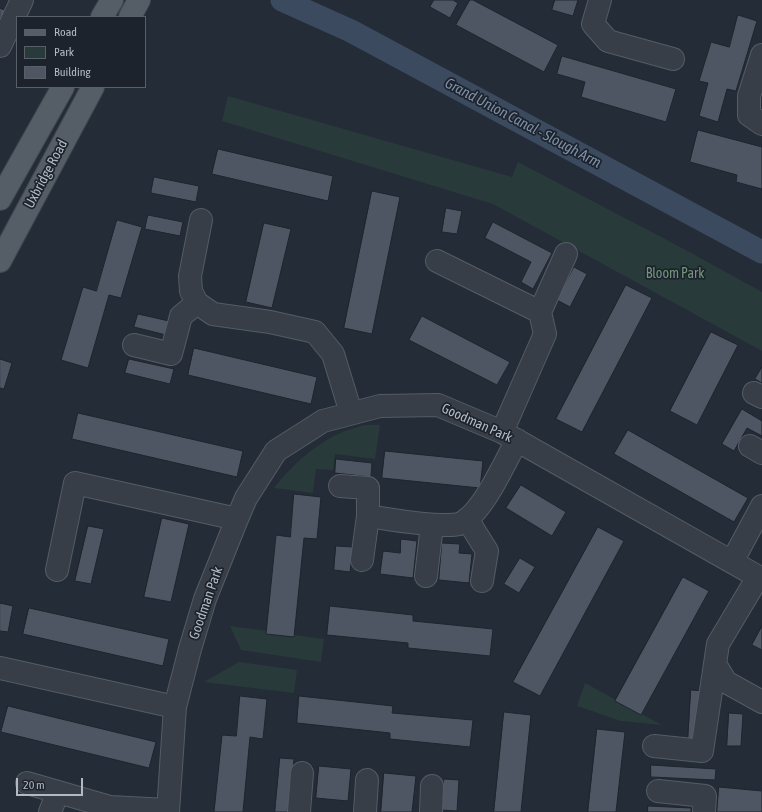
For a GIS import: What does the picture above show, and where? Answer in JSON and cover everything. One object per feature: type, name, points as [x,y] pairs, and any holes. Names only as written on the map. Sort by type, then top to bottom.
[{"type":"main road","name":"Uxbridge Road","points":[[0,199],[62,88]]},
{"type":"main road","name":"Uxbridge Road","points":[[0,260],[92,88]]},
{"type":"street","points":[[0,46],[22,0]]},
{"type":"street","points":[[600,0],[593,24],[608,40],[673,59]]},
{"type":"street","points":[[762,55],[749,96],[749,115],[762,124]]},
{"type":"street","points":[[201,220],[190,276],[191,291],[197,303],[213,314],[270,322],[315,332],[333,354],[351,413]]},
{"type":"street","points":[[368,516],[432,525],[457,524],[467,519],[475,512],[490,490],[546,334],[540,312],[566,254]]},
{"type":"street","points":[[437,261],[540,312]]},
{"type":"street","points":[[134,345],[171,354],[181,316],[197,303]]},
{"type":"street","name":"Goodman Park","points":[[168,811],[175,707],[205,599],[246,498],[276,451],[323,421],[380,406],[438,405],[509,436],[760,578]]},
{"type":"street","points":[[57,570],[74,483],[237,519]]},
{"type":"street","points":[[340,486],[368,488],[368,516],[362,560]]},
{"type":"street","points":[[732,562],[762,506]]},
{"type":"street","points":[[467,519],[487,551],[482,582]]},
{"type":"street","points":[[426,576],[432,525]]},
{"type":"street","points":[[654,746],[702,751],[718,644],[760,578]]},
{"type":"street","points":[[715,664],[726,682],[762,702]]},
{"type":"street","points":[[0,668],[175,707]]},
{"type":"street","points":[[299,812],[302,773]]},
{"type":"street","points":[[365,812],[368,780]]},
{"type":"street","points":[[27,783],[109,809],[168,811]]},
{"type":"street","points":[[431,812],[432,786]]},
{"type":"street","points":[[658,791],[705,796],[704,812]]},
{"type":"street","points":[[50,812],[58,792]]},
{"type":"green space","name":"Bloom Park","points":[[228,96],[512,177],[518,162],[684,249],[762,292],[762,351],[493,204],[222,121]]},
{"type":"green space","points":[[364,425],[380,425],[375,459],[335,454],[333,470],[316,469],[313,493],[274,488],[295,464],[320,444],[341,433]]},
{"type":"green space","points":[[230,626],[324,639],[321,662],[241,650]]},
{"type":"green space","points":[[239,662],[297,670],[294,693],[204,682]]},
{"type":"green space","points":[[585,683],[662,725],[621,721],[577,706]]},
{"type":"building","points":[[434,0],[453,0],[458,3],[450,18],[430,7]]},
{"type":"building","points":[[470,0],[473,0],[558,45],[544,72],[456,25]]},
{"type":"building","points":[[555,0],[578,0],[573,16],[552,10]]},
{"type":"building","points":[[0,8],[6,11],[0,25]]},
{"type":"building","points":[[738,15],[757,21],[736,91],[727,89],[718,122],[699,116],[708,83],[699,81],[711,42],[729,47]]},
{"type":"building","points":[[562,56],[676,89],[666,122],[581,97],[585,82],[557,74]]},
{"type":"building","points":[[698,130],[762,147],[762,189],[736,182],[737,175],[690,162]]},
{"type":"building","points":[[218,149],[333,176],[328,201],[212,174]]},
{"type":"building","points":[[154,177],[199,186],[196,202],[151,193]]},
{"type":"building","points":[[372,191],[400,197],[372,334],[344,328]]},
{"type":"building","points":[[446,208],[462,211],[457,234],[442,232]]},
{"type":"building","points":[[148,215],[183,222],[180,236],[145,229]]},
{"type":"building","points":[[117,220],[142,227],[121,298],[109,295],[88,368],[61,360],[83,287],[96,291]]},
{"type":"building","points":[[493,222],[552,253],[533,289],[521,282],[531,262],[485,238]]},
{"type":"building","points":[[264,223],[291,229],[272,308],[246,302]]},
{"type":"building","points":[[574,267],[587,274],[570,307],[557,300]]},
{"type":"building","points":[[626,285],[652,298],[582,432],[556,419]]},
{"type":"building","points":[[138,314],[169,321],[166,335],[134,327]]},
{"type":"building","points":[[422,316],[510,362],[497,385],[409,340]]},
{"type":"building","points":[[711,332],[738,345],[697,425],[670,411]]},
{"type":"building","points":[[194,348],[317,377],[311,404],[188,375]]},
{"type":"building","points":[[0,359],[12,363],[4,389],[0,388]]},
{"type":"building","points":[[129,359],[174,369],[170,384],[125,373]]},
{"type":"building","points":[[762,367],[762,383],[755,379]]},
{"type":"building","points":[[742,409],[762,421],[762,436],[747,428],[734,451],[722,444]]},
{"type":"building","points":[[78,413],[243,451],[237,477],[72,439]]},
{"type":"building","points":[[628,430],[748,498],[734,522],[614,454]]},
{"type":"building","points":[[385,451],[483,461],[480,488],[382,478]]},
{"type":"building","points":[[336,459],[372,463],[371,477],[335,473]]},
{"type":"building","points":[[521,485],[566,512],[552,536],[506,508]]},
{"type":"building","points":[[294,494],[321,497],[317,539],[304,538],[294,637],[266,634],[276,535],[290,537]]},
{"type":"building","points":[[162,518],[189,524],[171,602],[144,597]]},
{"type":"building","points":[[88,526],[104,529],[91,584],[75,581]]},
{"type":"building","points":[[598,527],[624,541],[540,696],[513,682]]},
{"type":"building","points":[[401,539],[417,541],[413,578],[380,574],[383,551],[400,553]]},
{"type":"building","points":[[442,543],[460,544],[459,553],[472,554],[469,583],[439,580]]},
{"type":"building","points":[[336,546],[353,547],[350,572],[334,570]]},
{"type":"building","points":[[520,558],[535,567],[519,593],[504,584]]},
{"type":"building","points":[[683,577],[709,591],[641,715],[615,701]]},
{"type":"building","points":[[0,603],[13,606],[8,632],[0,631]]},
{"type":"building","points":[[330,606],[413,615],[413,621],[493,629],[490,656],[408,648],[408,643],[327,635]]},
{"type":"building","points":[[29,608],[169,639],[163,666],[23,634]]},
{"type":"building","points":[[762,626],[762,650],[752,645]]},
{"type":"building","points":[[691,690],[705,691],[703,741],[688,740]]},
{"type":"building","points":[[240,696],[267,699],[263,739],[250,737],[243,812],[214,812],[222,735],[236,736]]},
{"type":"building","points":[[299,696],[393,706],[392,713],[473,720],[470,747],[390,739],[390,733],[297,723]]},
{"type":"building","points":[[8,706],[156,742],[149,768],[1,732]]},
{"type":"building","points":[[504,712],[531,715],[521,812],[494,812]]},
{"type":"building","points":[[729,713],[743,714],[741,746],[727,746]]},
{"type":"building","points":[[597,729],[625,732],[616,812],[588,812]]},
{"type":"building","points":[[280,758],[294,759],[289,812],[275,812]]},
{"type":"building","points":[[651,765],[716,769],[715,780],[651,777]]},
{"type":"building","points":[[319,766],[351,769],[348,801],[316,798]]},
{"type":"building","points":[[384,773],[416,776],[412,812],[381,812]]},
{"type":"building","points":[[444,779],[459,780],[457,811],[441,810]]},
{"type":"building","points":[[719,787],[762,791],[762,812],[717,812]]},
{"type":"building","points":[[648,806],[691,808],[691,812],[648,812]]},
{"type":"waterway","name":"Grand Union Canal - Slough Arm","points":[[282,0],[351,31],[762,252]]}]
